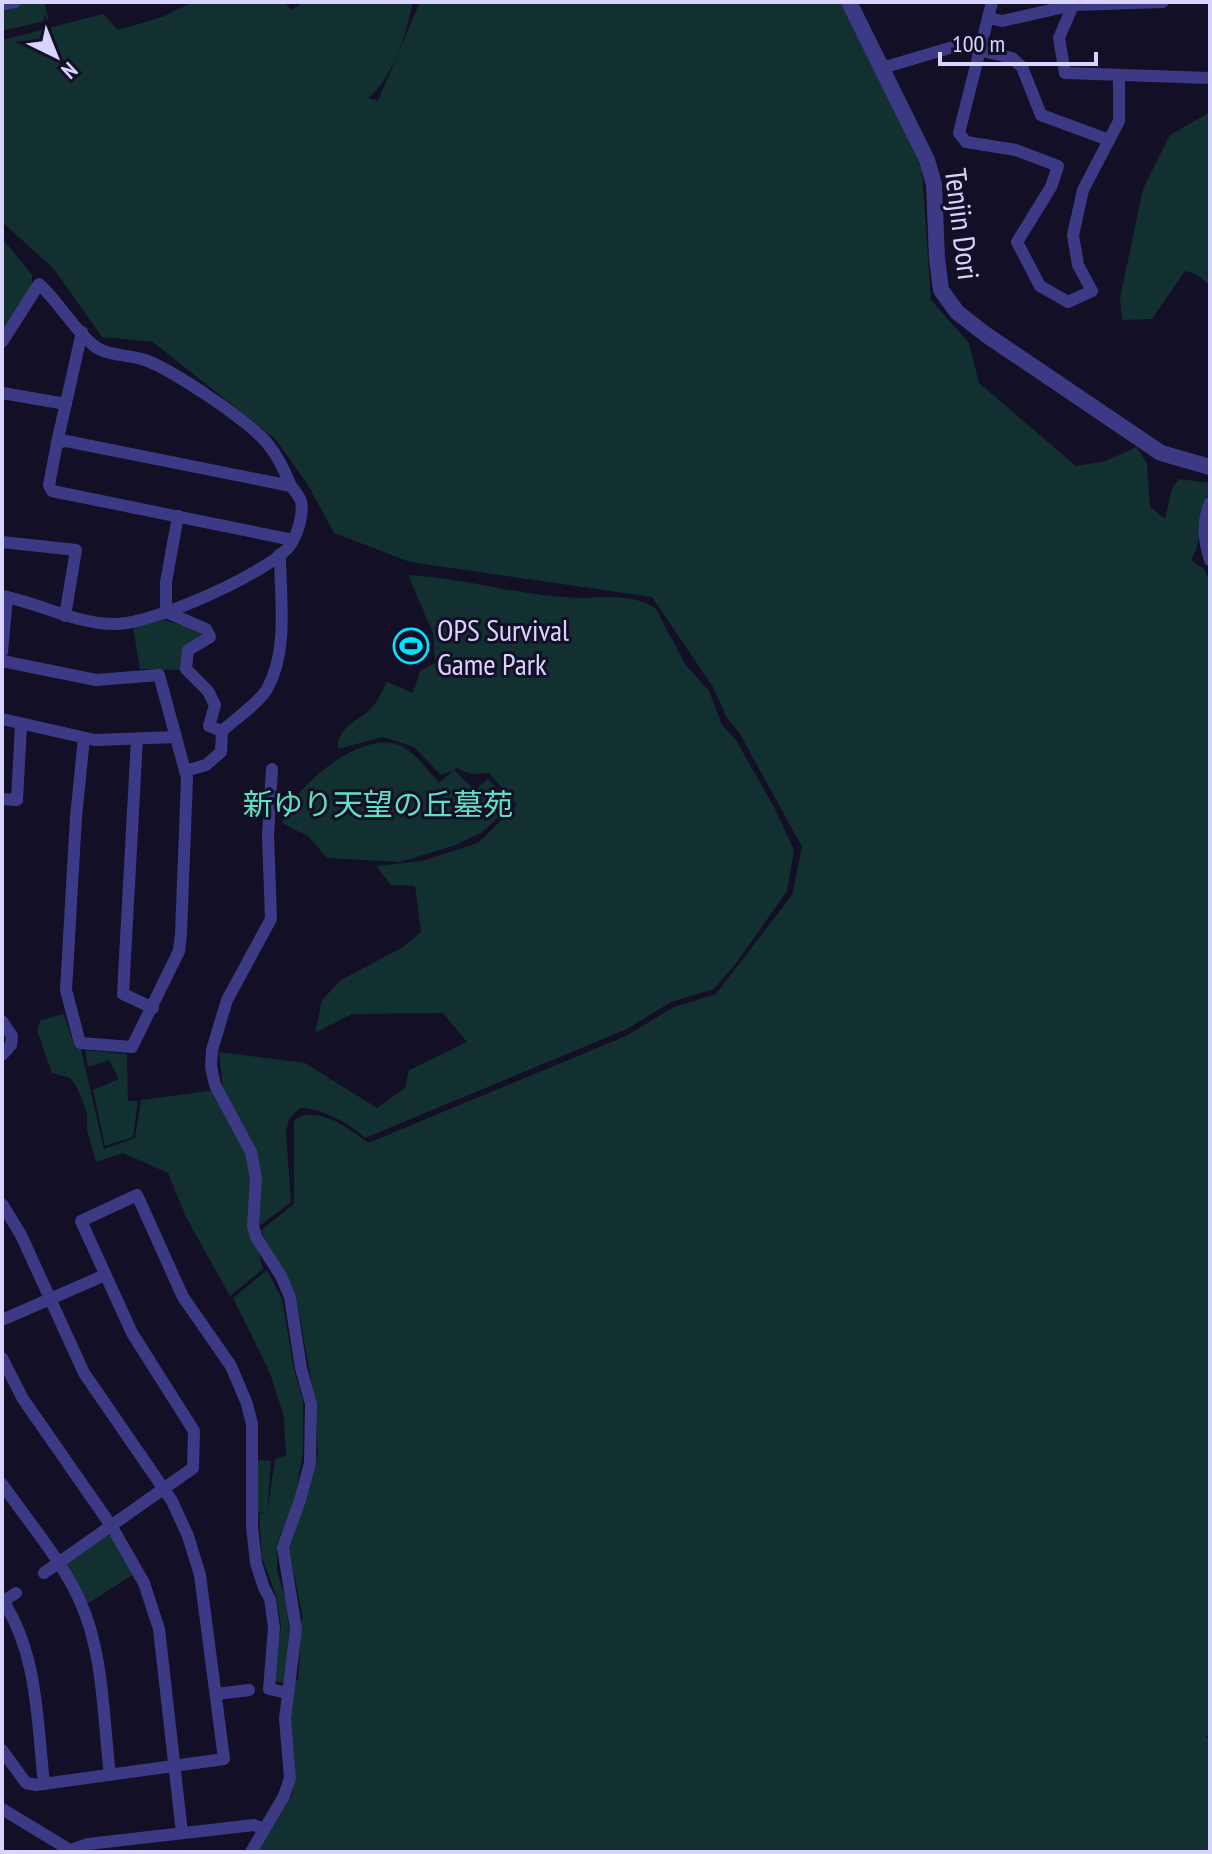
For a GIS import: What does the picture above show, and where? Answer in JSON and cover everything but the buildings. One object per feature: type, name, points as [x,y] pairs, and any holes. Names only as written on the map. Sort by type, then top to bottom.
[{"type":"street","points":[[2,5],[15,2]]},
{"type":"street","name":"Tenjin Dori","points":[[849,2],[921,143],[931,172],[938,277],[947,301],[985,334],[1161,453],[1210,467]]},
{"type":"street","points":[[992,2],[959,133],[966,142],[1016,150],[1058,166],[1051,187],[1017,242],[1040,286],[1068,302],[1092,291],[1078,265],[1073,235],[1083,190],[1119,121],[1119,75]]},
{"type":"street","points":[[989,18],[1002,21],[1073,5],[1163,2]]},
{"type":"street","points":[[1073,5],[1059,38],[1065,73],[1210,78]]},
{"type":"street","points":[[882,68],[953,47],[1012,58],[1022,67],[1041,115],[1109,140]]},
{"type":"street","points":[[2,342],[39,284],[92,344],[104,351],[146,360],[200,391],[264,440],[278,457],[301,500],[301,517],[293,540],[280,554],[251,575],[140,621],[117,625],[65,616],[4,597],[2,652]]},
{"type":"street","points":[[82,332],[49,485],[52,491],[293,540]]},
{"type":"street","points":[[2,393],[66,404]]},
{"type":"street","points":[[57,443],[66,441],[291,486]]},
{"type":"street","points":[[1210,503],[1204,537],[1210,560]]},
{"type":"street","points":[[166,612],[166,582],[178,516]]},
{"type":"street","points":[[2,542],[76,550],[65,616]]},
{"type":"street","points":[[185,771],[206,765],[221,752],[222,731],[266,691],[279,657],[280,554]]},
{"type":"street","points":[[166,612],[206,629],[210,637],[188,650],[186,669],[208,691],[215,705],[209,726],[222,731]]},
{"type":"street","points":[[2,661],[96,680],[159,675],[185,771],[179,951],[132,1047],[80,1043],[66,990],[84,738]]},
{"type":"street","points":[[2,719],[84,738],[176,737]]},
{"type":"street","points":[[2,799],[17,800],[21,725]]},
{"type":"street","points":[[137,739],[123,994],[153,1008]]},
{"type":"street","points":[[251,1852],[284,1796],[290,1778],[285,1719],[296,1629],[283,1547],[310,1463],[311,1404],[301,1368],[290,1297],[253,1226],[256,1178],[251,1152],[215,1085],[211,1067],[215,1039],[227,1000],[271,919],[268,835],[272,769]]},
{"type":"street","points":[[2,1021],[12,1036],[11,1045],[2,1055]]},
{"type":"street","points":[[44,1573],[193,1468],[194,1431],[132,1333],[81,1221],[137,1195],[183,1297],[231,1366],[247,1404],[252,1424],[252,1526],[256,1563],[270,1599],[274,1628],[269,1689],[288,1693]]},
{"type":"street","points":[[2,1204],[21,1235],[84,1373],[172,1501],[188,1536],[200,1575],[224,1759],[44,1784],[26,1783],[2,1750]]},
{"type":"street","points":[[2,1320],[105,1275]]},
{"type":"street","points":[[2,1358],[23,1399],[112,1527],[144,1583],[159,1629],[182,1833]]},
{"type":"street","points":[[2,1484],[79,1598],[91,1629],[110,1775]]},
{"type":"street","points":[[16,1593],[3,1601],[18,1625],[31,1668],[44,1784]]},
{"type":"street","points":[[217,1694],[249,1690]]},
{"type":"street","points":[[2,1809],[72,1851],[88,1844],[182,1833],[254,1825],[264,1829]]},
{"type":"green space","points":[[44,2],[49,20],[2,31],[2,7]]},
{"type":"green space","points":[[193,2],[284,2],[292,10],[303,2],[413,2],[403,41],[392,67],[368,98],[378,101],[420,2],[840,2],[881,79],[922,170],[931,300],[969,343],[979,383],[1076,466],[1105,461],[1137,447],[1147,464],[1150,507],[1165,519],[1172,488],[1179,479],[1210,483],[1197,547],[1191,560],[1204,569],[1210,582],[1210,1735],[1205,1737],[1210,1738],[1210,1852],[257,1852],[292,1795],[294,1777],[290,1721],[293,1685],[274,1681],[281,1625],[276,1595],[262,1558],[259,1515],[266,1512],[257,1513],[256,1460],[271,1461],[267,1513],[275,1459],[286,1456],[284,1417],[270,1373],[233,1298],[267,1270],[282,1299],[303,1401],[303,1453],[295,1497],[277,1544],[277,1571],[285,1597],[289,1629],[288,1676],[298,1681],[302,1614],[289,1549],[318,1453],[315,1401],[296,1296],[260,1231],[294,1204],[294,1121],[302,1116],[322,1116],[368,1143],[626,1036],[674,1007],[716,994],[792,895],[802,847],[740,734],[727,718],[713,687],[652,597],[410,562],[334,533],[308,485],[276,440],[153,342],[102,337],[53,268],[2,222],[2,40],[103,14],[118,30],[162,17]]},
{"type":"green space","points":[[1210,112],[1210,285],[1196,274],[1185,271],[1152,319],[1122,320],[1120,298],[1143,189],[1170,135]]},
{"type":"green space","points":[[2,238],[32,275],[32,287],[2,336]]},
{"type":"green space","points":[[408,575],[557,597],[629,598],[656,609],[685,664],[709,691],[722,725],[736,740],[794,850],[787,891],[714,989],[671,1002],[627,1029],[365,1138],[335,1117],[300,1108],[289,1119],[286,1132],[291,1202],[253,1231],[263,1269],[230,1296],[186,1217],[168,1173],[123,1153],[96,1162],[87,1130],[87,1112],[76,1086],[70,1078],[52,1073],[37,1031],[41,1020],[64,1014],[75,1048],[81,1049],[104,1149],[135,1138],[141,1100],[223,1089],[219,1052],[305,1063],[377,1108],[405,1088],[409,1070],[467,1042],[443,1013],[352,1014],[315,1033],[322,1000],[341,980],[403,947],[421,932],[415,886],[391,885],[376,866],[422,861],[478,843],[517,805],[489,773],[471,774],[456,768],[441,775],[414,747],[383,737],[338,749],[338,741],[345,729],[374,705],[387,682],[413,693],[420,671],[435,663],[433,633]]},
{"type":"green space","points":[[164,620],[201,630],[202,636],[181,670],[140,669],[133,627]]},
{"type":"green space","name":"新ゆり天望の丘墓苑","points":[[390,743],[403,747],[439,783],[454,770],[475,790],[488,779],[512,805],[481,833],[453,846],[400,862],[327,858],[309,837],[282,823],[295,798],[310,782],[334,762],[362,747]]},
{"type":"green space","points":[[85,1050],[127,1054],[128,1101],[138,1101],[133,1137],[105,1146],[93,1090],[119,1079],[109,1060],[88,1067]]},
{"type":"green space","points":[[111,1536],[134,1574],[87,1604],[67,1563]]},
{"type":"place","name":"OPS Survival Game Park","points":[[411,646]]}]
